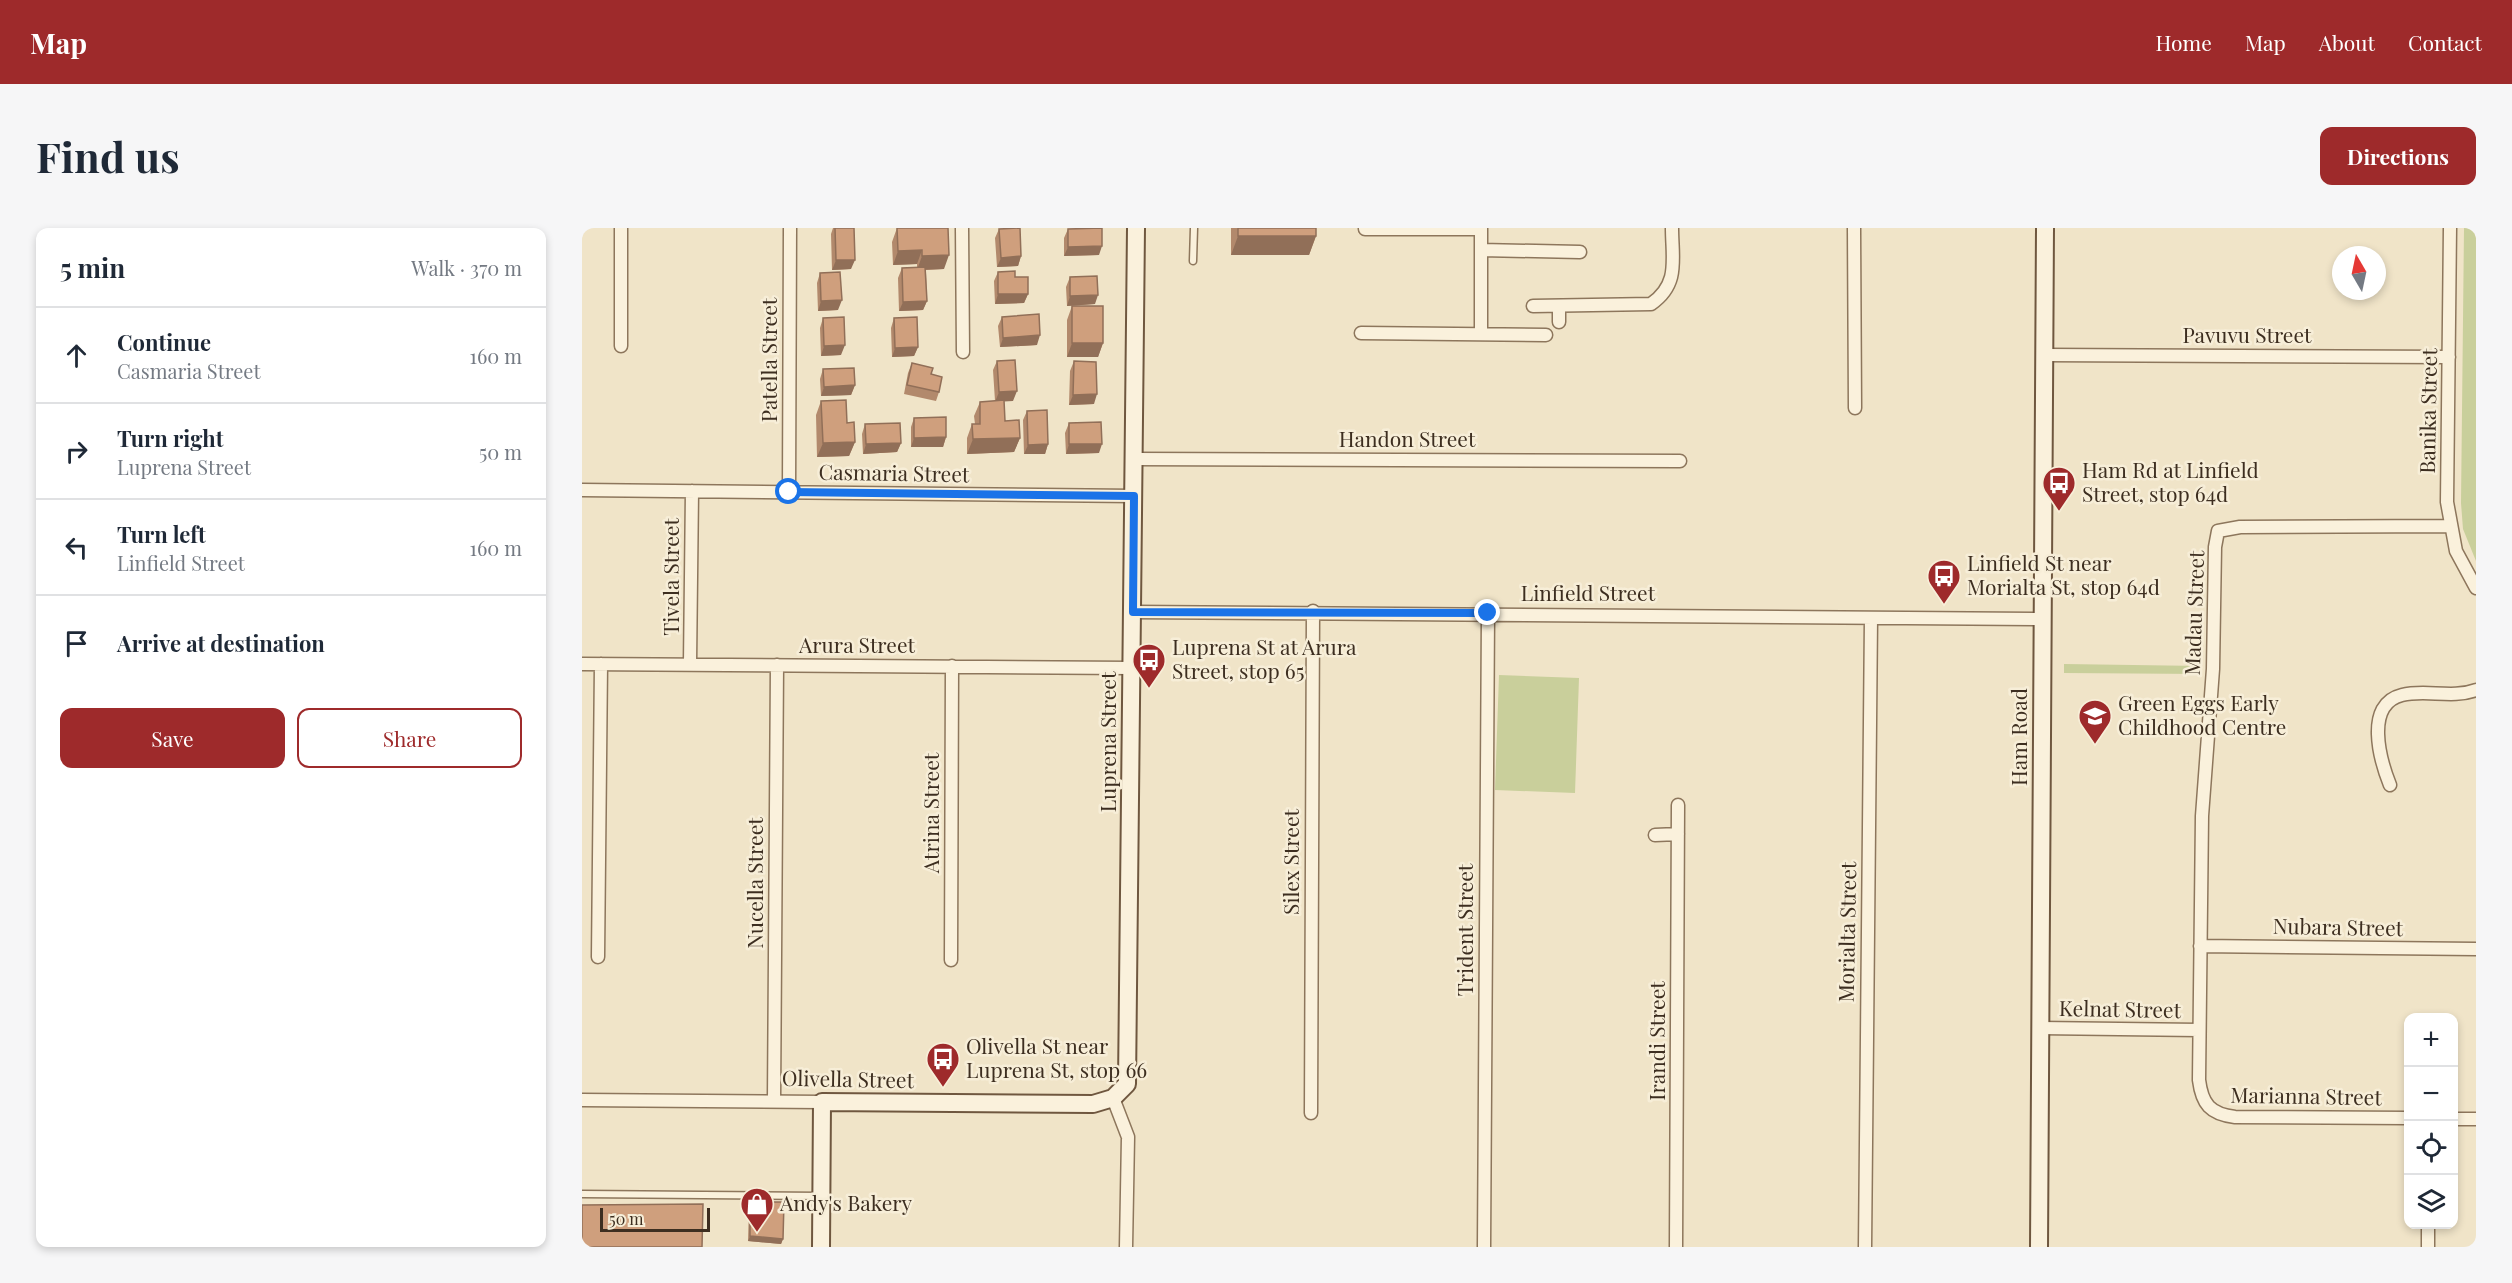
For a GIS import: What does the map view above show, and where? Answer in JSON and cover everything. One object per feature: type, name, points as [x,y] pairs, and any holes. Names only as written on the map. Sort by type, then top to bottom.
[{"type":"street","points":[[621,228],[621,346]]},
{"type":"street","name":"Patella Street","points":[[789,492],[790,228]]},
{"type":"street","points":[[962,228],[963,352]]},
{"type":"street","name":"Luprena Street","points":[[1113,1098],[1127,1084],[1129,1071],[1136,228]]},
{"type":"street","points":[[1365,228],[1481,229],[1480,334]]},
{"type":"street","points":[[1533,306],[1651,304],[1665,294],[1672,281],[1672,228]]},
{"type":"street","points":[[1854,228],[1855,408]]},
{"type":"street","name":"Ham Road","points":[[2039,1247],[2045,228]]},
{"type":"street","name":"Banika Street","points":[[2450,228],[2447,502],[2456,551],[2476,588]]},
{"type":"street","points":[[1481,250],[1580,252]]},
{"type":"street","points":[[1559,306],[1559,322]]},
{"type":"street","points":[[1360,333],[1546,335]]},
{"type":"street","name":"Pavuvu Street","points":[[2045,355],[2449,357]]},
{"type":"street","name":"Handon Street","points":[[1134,459],[1680,461]]},
{"type":"street","name":"Casmaria Street","points":[[582,490],[1134,496]]},
{"type":"street","name":"Tivela Street","points":[[690,664],[692,491]]},
{"type":"street","name":"Madau Street","points":[[2206,1106],[2201,1096],[2199,1080],[2202,816],[2213,669],[2215,547],[2218,531],[2240,527],[2450,526]]},
{"type":"street","name":"Linfield Street","points":[[1133,612],[1313,611],[2044,619]]},
{"type":"street","name":"Silex Street","points":[[1311,1113],[1313,611]]},
{"type":"street","name":"Trident Street","points":[[1484,1247],[1488,613]]},
{"type":"street","name":"Morialta Street","points":[[1865,1247],[1871,618]]},
{"type":"street","name":"Arura Street","points":[[582,664],[1132,668]]},
{"type":"street","points":[[598,957],[601,664]]},
{"type":"street","name":"Nucella Street","points":[[774,1101],[777,665]]},
{"type":"street","name":"Atrina Street","points":[[951,960],[952,666]]},
{"type":"street","points":[[2390,785],[2382,764],[2380,746],[2382,708],[2389,701],[2402,695],[2452,695],[2476,690]]},
{"type":"street","name":"Irandi Street","points":[[1676,1247],[1678,805]]},
{"type":"street","points":[[1655,835],[1678,834]]},
{"type":"street","name":"Nubara Street","points":[[2200,946],[2476,949]]},
{"type":"street","name":"Kelnat Street","points":[[2040,1029],[2199,1030]]},
{"type":"street","points":[[1113,1098],[1128,1137],[1126,1247]]},
{"type":"street","name":"Olivella Street","points":[[582,1100],[1093,1104],[1113,1098]]},
{"type":"street","points":[[822,1102],[822,1247]]},
{"type":"street","name":"Marianna Street","points":[[2206,1106],[2219,1115],[2235,1117],[2404,1118]]},
{"type":"street","points":[[2458,1119],[2476,1119]]},
{"type":"street","points":[[2428,1229],[2428,1247]]},
{"type":"lane","points":[[1193,261],[1194,228]]},
{"type":"lane","points":[[582,1194],[822,1196]]},
{"type":"green space","points":[[2464,228],[2476,228],[2476,561],[2463,529],[2461,503]]},
{"type":"green space","points":[[2064,664],[2202,666],[2202,674],[2064,673]]},
{"type":"green space","points":[[1499,675],[1579,678],[1575,793],[1495,790]]},
{"type":"building","points":[[835,228],[854,228],[855,260],[836,260]]},
{"type":"building","points":[[897,228],[948,228],[949,255],[922,256],[922,250],[898,251]]},
{"type":"building","points":[[1020,228],[1021,256],[1001,258],[999,229]]},
{"type":"building","points":[[1102,228],[1102,246],[1068,247],[1068,229]]},
{"type":"building","points":[[1238,228],[1316,228],[1316,236],[1238,236]]},
{"type":"building","points":[[925,267],[927,301],[903,302],[902,268]]},
{"type":"building","points":[[1015,271],[1015,277],[1028,277],[1028,294],[998,294],[998,272]]},
{"type":"building","points":[[840,272],[842,300],[821,301],[820,273]]},
{"type":"building","points":[[1097,276],[1098,295],[1070,296],[1070,277]]},
{"type":"building","points":[[1072,306],[1103,306],[1103,343],[1072,343]]},
{"type":"building","points":[[1039,314],[1040,335],[1003,338],[1002,317]]},
{"type":"building","points":[[844,317],[845,345],[824,346],[823,318]]},
{"type":"building","points":[[917,317],[918,347],[895,348],[894,318]]},
{"type":"building","points":[[1015,360],[1017,391],[999,392],[997,361]]},
{"type":"building","points":[[1074,361],[1096,362],[1097,394],[1073,395]]},
{"type":"building","points":[[912,363],[933,368],[931,374],[942,377],[939,392],[907,385]]},
{"type":"building","points":[[854,368],[855,385],[824,387],[823,369]]},
{"type":"building","points":[[846,400],[847,423],[854,422],[855,442],[823,443],[821,401]]},
{"type":"building","points":[[1004,400],[1005,421],[1019,420],[1020,438],[973,439],[972,424],[980,424],[980,402]]},
{"type":"building","points":[[1047,410],[1048,444],[1028,445],[1027,411]]},
{"type":"building","points":[[946,417],[946,437],[914,438],[914,418]]},
{"type":"building","points":[[1101,422],[1102,444],[1069,444],[1069,423]]},
{"type":"building","points":[[900,423],[901,443],[866,444],[865,424]]},
{"type":"building","points":[[750,1202],[784,1202],[783,1239],[750,1236]]},
{"type":"building","points":[[703,1204],[702,1247],[582,1247],[582,1205]]},
{"type":"place","name":"Ham Rd at Linfield Street, stop 64d","points":[[2059,512]]},
{"type":"place","name":"Linfield St near Morialta St, stop 64d","points":[[1944,605]]},
{"type":"place","name":"Luprena St at Arura Street, stop 65","points":[[1149,689]]},
{"type":"place","name":"Green Eggs Early Childhood Centre","points":[[2095,745]]},
{"type":"place","name":"Olivella St near Luprena St, stop 66","points":[[943,1088]]},
{"type":"place","name":"Andy's Bakery","points":[[757,1233]]},
{"type":"route","points":[[789,492],[1134,496],[1133,612],[1488,613]]}]
